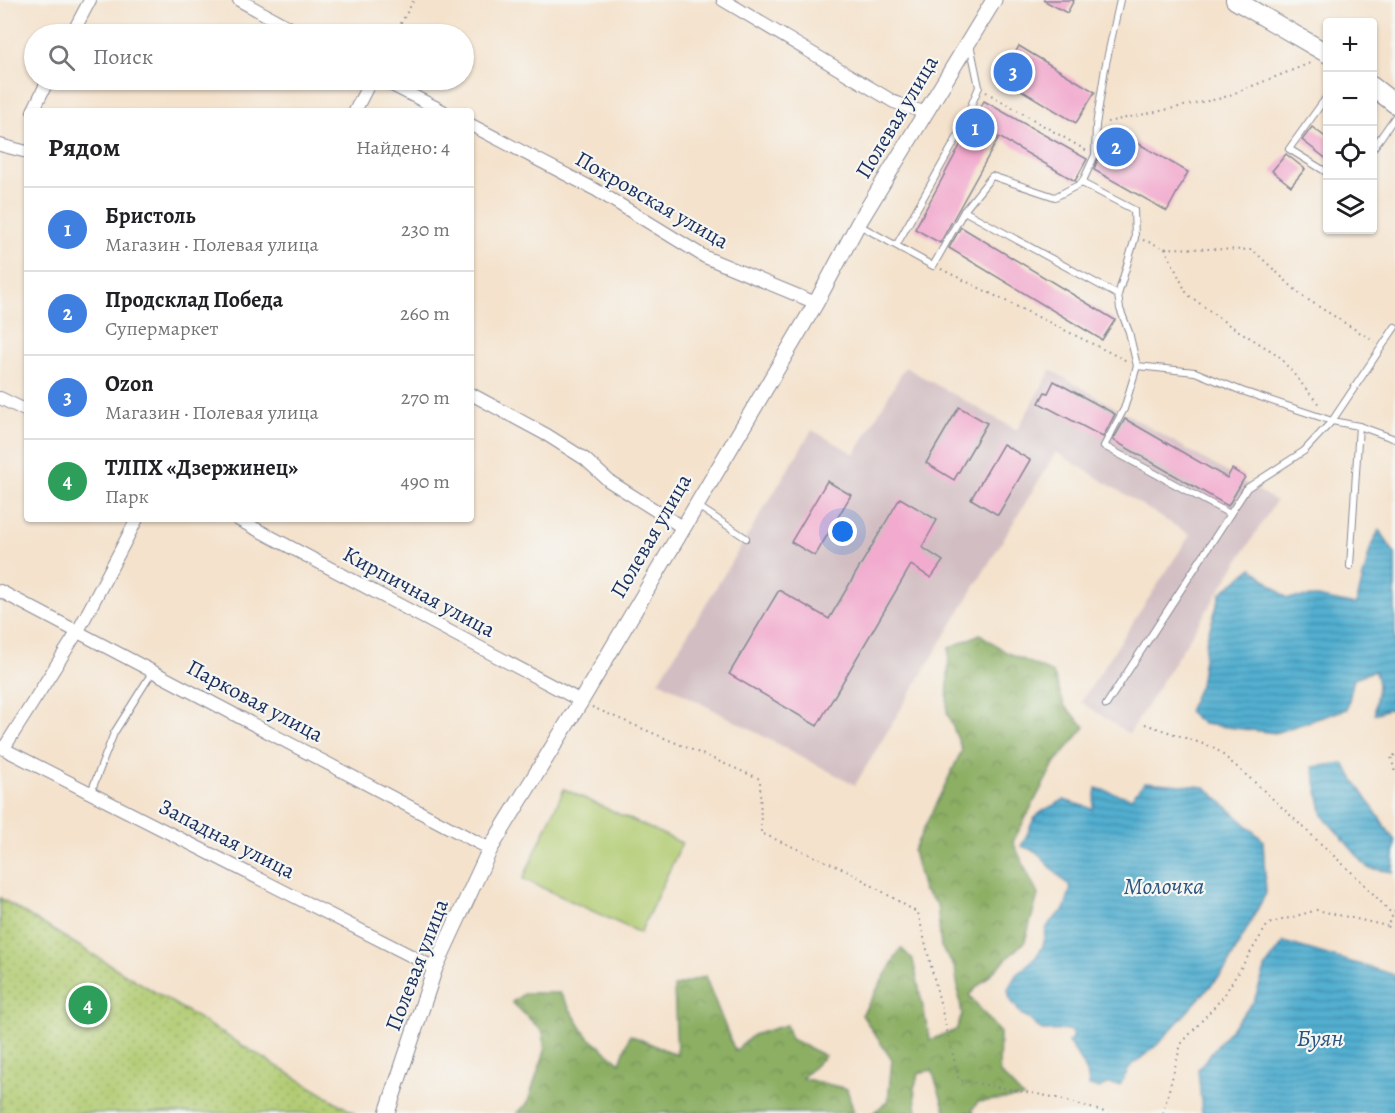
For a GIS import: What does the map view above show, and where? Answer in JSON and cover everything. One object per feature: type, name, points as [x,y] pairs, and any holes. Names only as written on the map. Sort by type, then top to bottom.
[{"type":"main road","points":[[1235,0],[1322,57]]},
{"type":"main road","points":[[1377,90],[1395,104]]},
{"type":"street","points":[[77,24],[90,0]]},
{"type":"street","points":[[239,0],[283,24]]},
{"type":"street","points":[[723,0],[894,102],[926,113]]},
{"type":"street","name":"Полевая улица","points":[[387,1113],[435,968],[490,849],[581,701],[816,303],[858,224],[994,0]]},
{"type":"street","points":[[34,108],[43,90]]},
{"type":"street","points":[[357,108],[366,90]]},
{"type":"street","points":[[402,90],[437,108]]},
{"type":"street","name":"Покровская улица","points":[[474,127],[596,190],[705,257],[816,303]]},
{"type":"street","points":[[0,145],[24,152]]},
{"type":"street","points":[[474,396],[547,435],[585,459],[609,481],[682,527]]},
{"type":"street","points":[[0,398],[24,410]]},
{"type":"street","points":[[2,748],[78,631],[135,522]]},
{"type":"street","name":"Кирпичная улица","points":[[243,522],[581,701]]},
{"type":"street","name":"Парковая улица","points":[[0,591],[490,849]]},
{"type":"street","name":"Западная улица","points":[[2,748],[435,968]]},
{"type":"lane","points":[[858,224],[933,266],[964,212],[992,176],[1055,197],[1082,183],[1095,155],[1096,125],[1105,68],[1120,0]]},
{"type":"lane","points":[[897,244],[958,136],[979,87],[969,40]]},
{"type":"lane","points":[[1323,102],[1289,149],[1323,170]]},
{"type":"lane","points":[[1377,143],[1395,117]]},
{"type":"lane","points":[[1082,183],[1134,210],[1135,237],[1118,295],[1137,366],[1124,409],[1104,446],[1230,514]]},
{"type":"lane","points":[[964,212],[1118,295]]},
{"type":"lane","points":[[1106,705],[1246,488],[1304,451],[1332,421],[1395,327]]},
{"type":"lane","points":[[1137,366],[1195,372],[1242,391],[1395,439]]},
{"type":"lane","points":[[1350,566],[1359,426]]},
{"type":"lane","points":[[695,505],[746,538]]},
{"type":"lane","points":[[90,793],[114,733],[153,671]]},
{"type":"path","points":[[401,24],[414,0]]},
{"type":"path","points":[[1096,125],[1222,98],[1322,57]]},
{"type":"path","points":[[979,87],[1095,155]]},
{"type":"path","points":[[1135,237],[1165,248],[1253,250],[1302,296],[1382,346]]},
{"type":"path","points":[[1165,248],[1187,294],[1226,323],[1278,356],[1332,421]]},
{"type":"path","points":[[933,266],[1137,366]]},
{"type":"path","points":[[581,701],[760,779],[761,833],[848,872],[918,913],[958,1080],[1053,1097],[1108,1113]]},
{"type":"path","points":[[1145,724],[1215,748],[1394,913],[1387,926]]},
{"type":"path","points":[[1395,755],[1391,756],[1395,773]]},
{"type":"path","points":[[1163,1113],[1181,1044],[1223,997],[1268,924],[1317,910],[1387,926],[1395,930]]},
{"type":"shaded area","points":[[905,367],[1017,430],[1051,370],[1276,501],[1129,734],[1081,702],[1190,535],[1056,452],[855,785],[659,681],[812,430],[855,454]]},
{"type":"green space","points":[[980,634],[1006,652],[1053,673],[1064,705],[1085,727],[1054,764],[1013,842],[1038,895],[1025,941],[969,995],[1000,1033],[999,1072],[1023,1097],[978,1102],[972,1110],[974,1113],[946,1113],[932,1070],[919,1073],[914,1088],[917,1113],[873,1113],[888,1101],[892,1060],[862,1015],[901,948],[913,960],[930,1040],[956,1030],[962,1015],[955,968],[941,947],[937,904],[923,890],[913,851],[962,750],[947,712],[949,648]]},
{"type":"green space","points":[[564,789],[682,843],[640,933],[523,879]]},
{"type":"green space","points":[[0,898],[354,1113],[0,1113]]},
{"type":"green space","points":[[705,976],[735,1051],[753,1035],[786,1025],[791,1039],[825,1056],[802,1078],[847,1089],[854,1113],[517,1113],[527,1104],[545,1051],[543,1032],[512,1002],[525,993],[560,993],[586,1035],[620,1063],[630,1035],[677,1055],[674,987]]},
{"type":"water","points":[[1379,530],[1395,554],[1395,711],[1388,709],[1375,714],[1378,682],[1374,671],[1354,678],[1347,709],[1275,733],[1203,724],[1188,711],[1200,685],[1207,637],[1221,593],[1252,568],[1287,598],[1317,597],[1356,605],[1371,546]]},
{"type":"water","points":[[1343,763],[1395,841],[1393,872],[1368,868],[1323,816],[1313,767]]},
{"type":"water","name":"Молочка","points":[[1145,782],[1205,787],[1263,840],[1266,893],[1225,970],[1157,1045],[1130,1067],[1120,1085],[1106,1084],[1101,1088],[1089,1086],[1085,1068],[1068,1042],[1074,1036],[1069,1030],[1044,1031],[1021,1014],[1010,999],[1008,989],[1016,975],[1036,957],[1043,946],[1046,929],[1051,921],[1064,910],[1071,888],[1035,851],[1021,846],[1034,819],[1050,807],[1064,800],[1093,809],[1096,788],[1131,798]]},
{"type":"water","name":"Буян","points":[[1284,942],[1395,975],[1395,1113],[1202,1113],[1198,1069],[1254,1001],[1266,966]]},
{"type":"building","points":[[1043,0],[1074,0],[1067,13]]},
{"type":"building","points":[[1019,46],[1095,92],[1076,123],[1001,78]]},
{"type":"building","points":[[984,101],[1087,159],[1075,181],[999,137],[940,243],[915,229]]},
{"type":"building","points":[[1312,127],[1323,135],[1323,156],[1302,140]]},
{"type":"building","points":[[1113,129],[1188,172],[1167,211],[1094,170],[1100,151]]},
{"type":"building","points":[[1286,154],[1305,169],[1291,186],[1272,171]]},
{"type":"building","points":[[961,227],[1115,320],[1102,340],[949,248]]},
{"type":"building","points":[[1054,381],[1115,414],[1103,437],[1039,403],[1045,392],[1048,393]]},
{"type":"building","points":[[959,407],[987,423],[954,480],[926,463]]},
{"type":"building","points":[[1125,419],[1227,478],[1232,469],[1245,477],[1228,506],[1113,440]]},
{"type":"building","points":[[1003,444],[1030,460],[998,515],[971,499]]},
{"type":"building","points":[[827,481],[851,495],[815,556],[791,542]]},
{"type":"building","points":[[900,498],[937,520],[922,547],[943,561],[931,578],[911,565],[817,726],[729,674],[779,590],[829,619]]},
{"type":"place","name":"Ozon","points":[[1013,72]]},
{"type":"place","name":"Бристоль","points":[[975,128]]},
{"type":"place","name":"Продсклад Победа","points":[[1116,147]]},
{"type":"place","name":"ТЛПХ «Дзержинец»","points":[[88,1005]]}]
